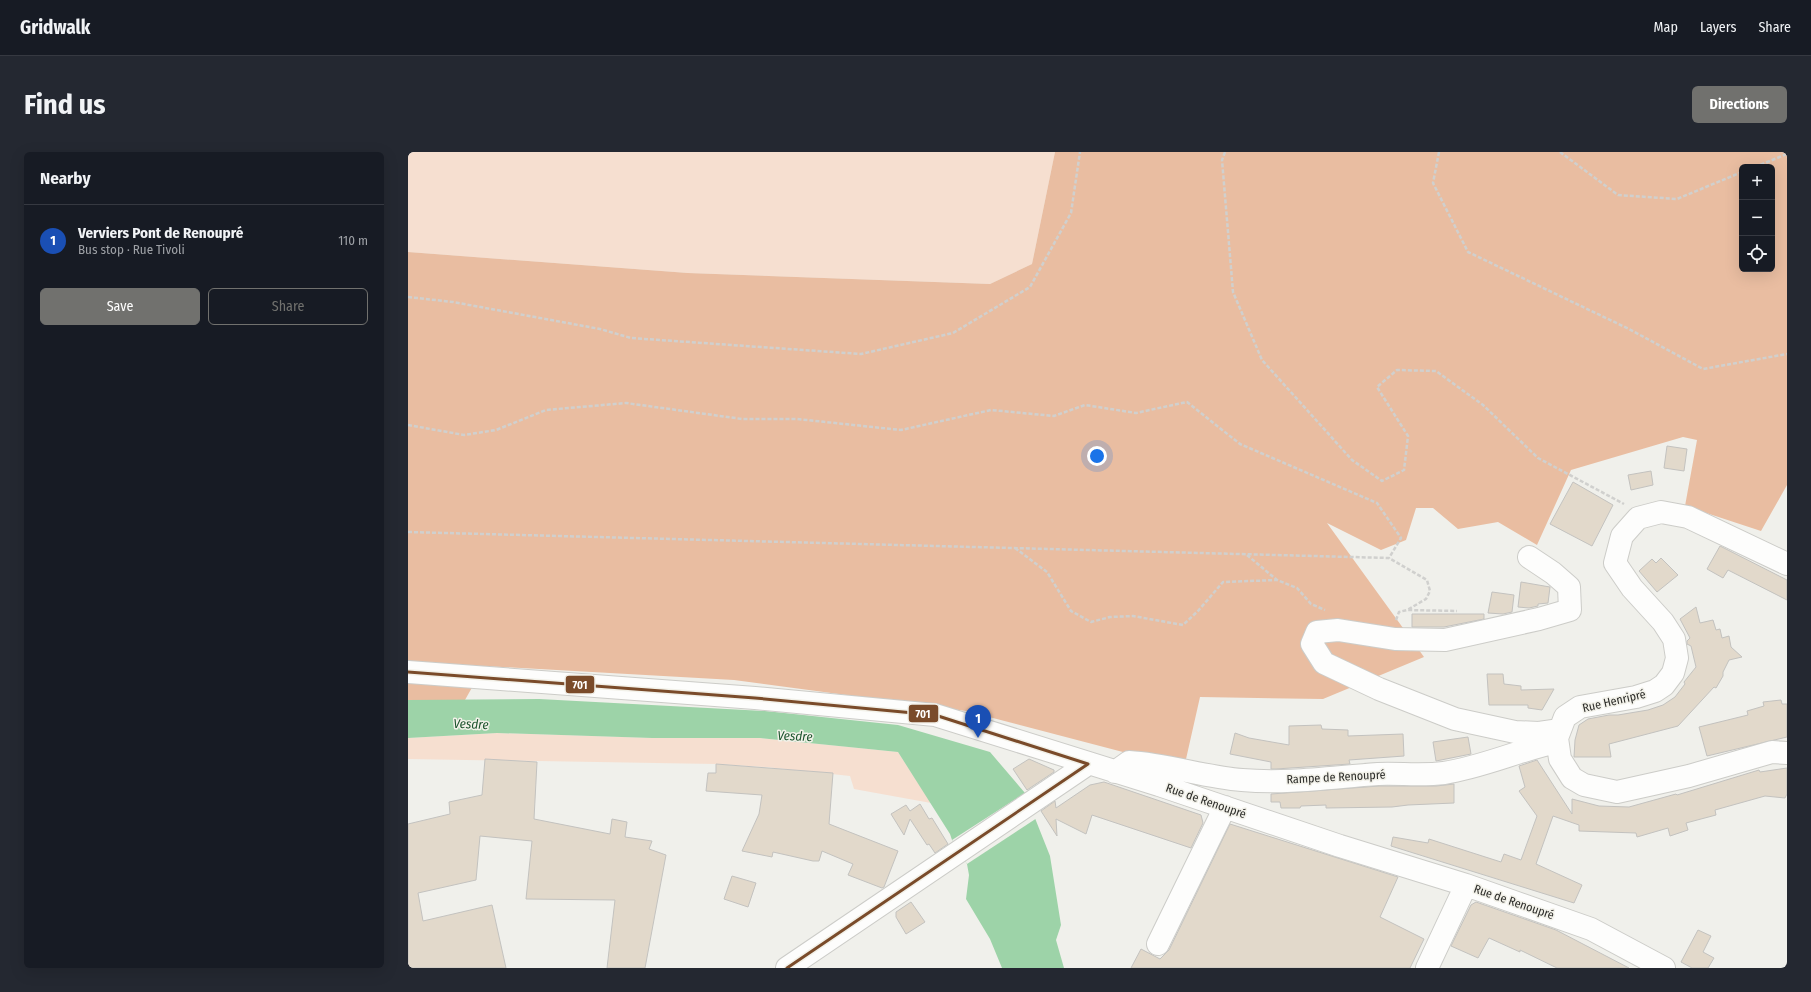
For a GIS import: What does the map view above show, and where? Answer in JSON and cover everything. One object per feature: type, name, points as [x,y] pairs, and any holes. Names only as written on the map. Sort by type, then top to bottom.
[{"type":"street","name":"Rue Henripré","points":[[1559,736],[1565,717],[1580,707],[1636,697],[1655,691],[1664,685],[1673,673],[1677,658],[1674,639],[1663,622],[1632,588],[1615,563],[1622,536],[1638,518],[1661,512],[1688,517],[1787,564]]},
{"type":"street","points":[[1529,556],[1553,573],[1569,587],[1570,610],[1539,619],[1445,640],[1394,639],[1338,630],[1317,632],[1312,644],[1324,663],[1379,690],[1455,719],[1515,732],[1559,736],[1560,759],[1572,778],[1584,785],[1617,792],[1689,776],[1772,752],[1787,753]]},
{"type":"street","name":"Rue de Renoupré","points":[[408,672],[755,698],[935,715],[1466,885],[1591,929],[1664,968]]},
{"type":"street","name":"Rampe de Renoupré","points":[[1115,772],[1129,762],[1145,762],[1188,772],[1242,780],[1302,780],[1379,774],[1443,773],[1495,762],[1559,736]]},
{"type":"street","points":[[787,968],[1088,764]]},
{"type":"street","points":[[1158,944],[1225,807]]},
{"type":"street","points":[[1427,968],[1466,885]]},
{"type":"path","points":[[408,297],[454,302],[600,329],[630,338],[861,354],[953,333],[1030,287],[1071,213],[1080,152]]},
{"type":"path","points":[[1225,152],[1222,160],[1233,292],[1262,360],[1352,460],[1382,481],[1404,470],[1408,436],[1378,387],[1398,370],[1436,372],[1483,405],[1538,458],[1645,516]]},
{"type":"path","points":[[1439,152],[1433,183],[1468,252],[1629,329],[1703,369],[1787,354]]},
{"type":"path","points":[[1560,152],[1618,195],[1677,199],[1739,173]]},
{"type":"path","points":[[1762,164],[1787,154]]},
{"type":"path","points":[[408,425],[464,435],[496,430],[546,410],[626,403],[742,419],[797,420],[901,430],[991,410],[1054,416],[1084,405],[1136,413],[1187,402],[1240,444],[1377,503],[1401,538],[1389,558]]},
{"type":"path","points":[[408,532],[1389,558],[1427,580],[1430,591],[1426,599],[1406,610],[1399,612],[1395,622],[1393,622]]},
{"type":"path","points":[[1014,548],[1046,572],[1071,611],[1091,622],[1110,618],[1133,616],[1183,625],[1224,582],[1277,580]]},
{"type":"path","points":[[1247,554],[1277,580],[1298,588],[1311,604],[1331,613]]},
{"type":"path","points":[[1406,610],[1457,611]]},
{"type":"shaded area","points":[[408,152],[1055,152],[1032,264],[990,284],[688,273],[408,252]]},
{"type":"shaded area","points":[[1055,152],[1787,152],[1787,485],[1761,531],[1685,506],[1697,440],[1683,437],[1571,470],[1537,545],[1498,522],[1458,529],[1433,508],[1416,508],[1406,540],[1381,550],[1327,523],[1424,657],[1323,699],[1200,697],[1184,768],[966,711],[734,680],[484,666],[465,700],[408,700],[408,252],[688,273],[990,284],[1032,264]]},
{"type":"shaded area","points":[[497,733],[652,738],[760,738],[898,752],[931,803],[854,789],[850,776],[766,767],[716,764],[408,759],[408,738]]},
{"type":"water","name":"Vesdre","points":[[539,699],[765,711],[898,725],[990,752],[1025,793],[1050,856],[1061,925],[1056,940],[1064,968],[1002,968],[990,939],[966,899],[969,875],[967,864],[952,840],[950,834],[898,752],[760,738],[652,738],[497,733],[408,738],[408,700]]},
{"type":"pier","points":[[1025,793],[1037,818],[967,864],[952,840]]},
{"type":"building","points":[[1667,446],[1687,449],[1684,471],[1664,468]]},
{"type":"building","points":[[1651,471],[1653,485],[1631,490],[1628,475]]},
{"type":"building","points":[[1573,482],[1613,505],[1592,546],[1550,524]]},
{"type":"building","points":[[1720,546],[1787,580],[1787,600],[1728,570],[1723,578],[1707,569]]},
{"type":"building","points":[[1661,558],[1678,575],[1657,592],[1639,571],[1652,559],[1656,563]]},
{"type":"building","points":[[1521,582],[1550,587],[1548,603],[1538,604],[1538,606],[1529,608],[1518,607]]},
{"type":"building","points":[[1492,592],[1514,595],[1512,612],[1503,614],[1488,613]]},
{"type":"building","points":[[1696,607],[1700,623],[1713,620],[1716,630],[1720,629],[1722,638],[1729,636],[1731,647],[1742,657],[1729,660],[1723,672],[1723,676],[1716,688],[1714,687],[1678,726],[1609,744],[1611,757],[1574,757],[1575,740],[1579,725],[1588,719],[1648,710],[1663,705],[1675,697],[1685,684],[1684,682],[1696,667],[1691,646],[1687,644],[1687,641],[1690,638],[1680,619]]},
{"type":"building","points":[[1412,614],[1484,614],[1484,619],[1444,627],[1412,627]]},
{"type":"building","points":[[1487,674],[1503,674],[1504,684],[1521,686],[1521,690],[1554,689],[1542,710],[1528,708],[1528,705],[1489,705]]},
{"type":"building","points":[[1781,700],[1782,704],[1787,704],[1787,737],[1707,756],[1699,727],[1748,715],[1747,711],[1764,706],[1763,702]]},
{"type":"building","points":[[1321,725],[1322,729],[1348,730],[1348,736],[1403,734],[1404,756],[1349,760],[1350,764],[1271,769],[1271,762],[1230,754],[1235,733],[1249,738],[1289,745],[1289,726]]},
{"type":"building","points":[[1468,737],[1471,754],[1436,761],[1433,742]]},
{"type":"building","points":[[485,759],[537,762],[534,819],[610,834],[612,819],[627,822],[625,837],[652,841],[649,849],[666,855],[645,968],[607,968],[615,900],[526,899],[532,841],[480,836],[476,880],[418,893],[423,921],[492,905],[506,968],[408,968],[408,824],[450,814],[449,802],[482,795]]},
{"type":"building","points":[[1029,759],[1054,770],[1054,772],[1027,790],[1013,769]]},
{"type":"building","points":[[1537,760],[1572,814],[1572,799],[1599,806],[1629,807],[1676,794],[1677,795],[1759,770],[1760,772],[1787,768],[1787,794],[1785,798],[1765,796],[1715,810],[1716,815],[1686,823],[1688,830],[1670,836],[1668,828],[1637,837],[1636,833],[1579,831],[1579,825],[1553,816],[1536,864],[1582,885],[1574,903],[1391,846],[1393,837],[1428,843],[1429,839],[1501,862],[1504,854],[1521,860],[1537,816],[1519,791],[1525,787],[1519,766]]},
{"type":"building","points":[[716,764],[833,773],[829,824],[898,851],[884,887],[882,888],[848,875],[853,864],[822,851],[819,861],[813,861],[773,852],[772,857],[742,851],[759,814],[762,795],[706,791],[708,773],[716,773]]},
{"type":"building","points":[[1104,782],[1201,815],[1203,823],[1191,848],[1092,815],[1086,834],[1056,819],[1057,836],[1041,811],[1055,801],[1056,808],[1090,785]]},
{"type":"building","points":[[1454,784],[1454,803],[1392,807],[1326,808],[1326,805],[1301,806],[1300,808],[1281,808],[1280,802],[1271,802],[1271,794],[1379,786],[1436,786]]},
{"type":"building","points":[[920,804],[929,819],[932,818],[948,844],[935,853],[929,844],[927,845],[910,819],[904,835],[891,814],[906,805],[910,811]]},
{"type":"building","points":[[1230,824],[1398,877],[1380,917],[1424,939],[1410,968],[1131,968],[1141,949],[1160,959],[1169,950]]},
{"type":"building","points":[[732,876],[756,883],[748,907],[724,899]]},
{"type":"building","points":[[911,902],[925,922],[906,934],[896,917],[896,912]]},
{"type":"building","points":[[1476,902],[1556,930],[1629,968],[1557,968],[1520,950],[1520,952],[1489,938],[1478,958],[1451,946],[1471,905]]},
{"type":"building","points":[[1698,930],[1711,936],[1703,952],[1714,958],[1708,968],[1692,968],[1681,962]]},
{"type":"transit line","name":"701","points":[[408,672],[755,698],[935,715],[1088,764]]},
{"type":"transit line","name":"701","points":[[787,968],[1088,764]]},
{"type":"place","name":"Verviers Pont de Renoupré","points":[[978,738]]}]
